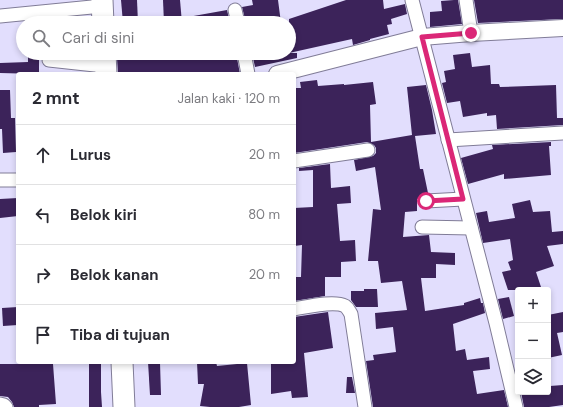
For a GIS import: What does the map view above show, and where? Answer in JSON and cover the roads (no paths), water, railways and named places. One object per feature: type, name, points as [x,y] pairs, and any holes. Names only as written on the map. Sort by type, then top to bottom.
[{"type":"highway","points":[[122,364],[124,407]]},
{"type":"street","points":[[412,0],[516,407]]},
{"type":"street","points":[[466,0],[471,33]]},
{"type":"street","points":[[0,16],[102,10]]},
{"type":"street","points":[[235,10],[236,16]]},
{"type":"street","points":[[285,72],[422,37],[563,28]]},
{"type":"street","points":[[50,60],[95,66],[105,64]]},
{"type":"street","points":[[245,60],[248,72]]},
{"type":"street","points":[[448,140],[563,133]]},
{"type":"street","points":[[296,161],[368,150]]},
{"type":"street","points":[[0,180],[16,180]]},
{"type":"street","points":[[426,201],[463,199]]},
{"type":"street","points":[[422,227],[471,228]]},
{"type":"street","points":[[296,309],[333,303],[345,306],[348,309],[351,314],[365,407]]},
{"type":"street","points":[[0,404],[6,407]]}]
